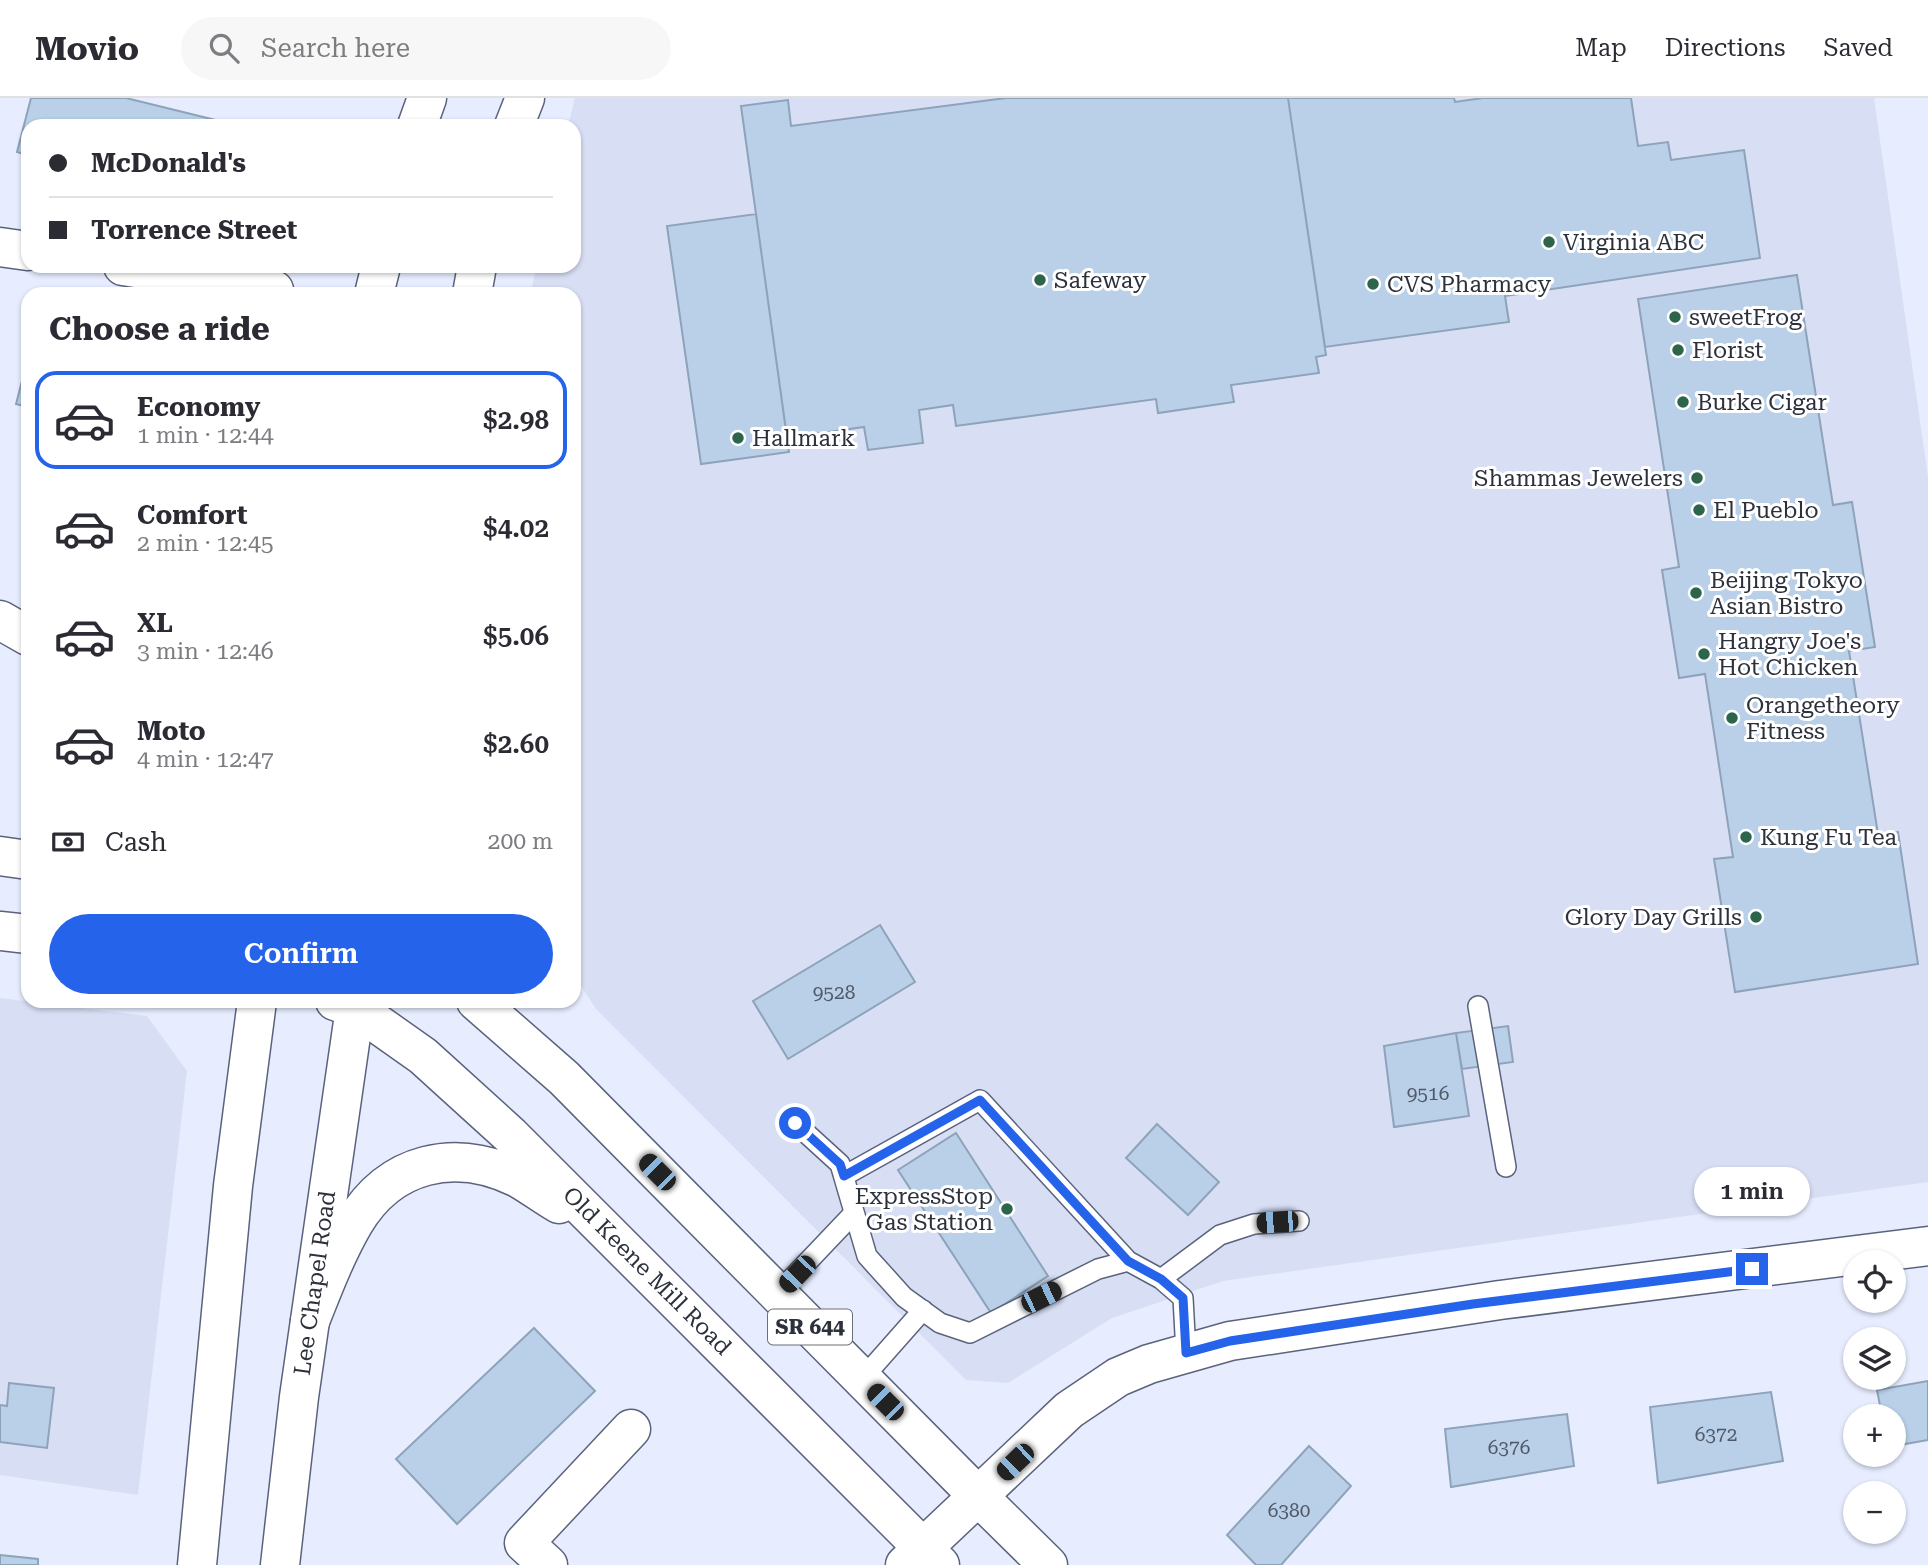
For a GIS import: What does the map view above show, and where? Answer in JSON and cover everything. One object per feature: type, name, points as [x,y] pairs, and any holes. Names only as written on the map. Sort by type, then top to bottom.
[{"type":"main road","points":[[420,119],[427,98]]},
{"type":"main road","points":[[517,119],[525,98]]},
{"type":"main road","points":[[0,247],[21,250]]},
{"type":"main road","points":[[167,273],[255,287]]},
{"type":"main road","points":[[0,620],[21,632]]},
{"type":"main road","points":[[0,856],[21,859]]},
{"type":"main road","points":[[0,931],[21,933]]},
{"type":"main road","points":[[197,1565],[233,1186],[256,1008]]},
{"type":"main road","name":"Lee Chapel Road","points":[[280,1565],[348,1008]]},
{"type":"main road","name":"Old Keene Mill Road","points":[[356,1008],[432,1065],[510,1135],[622,1246],[923,1559]]},
{"type":"main road","name":"SR 644","points":[[484,1008],[564,1078],[1048,1565]]},
{"type":"main road","points":[[310,1321],[336,1256],[355,1221],[374,1197],[394,1180],[415,1168],[441,1162],[491,1168],[517,1178],[622,1246]]},
{"type":"main road","points":[[923,1559],[978,1497],[1069,1410],[1118,1377],[1149,1364],[1230,1341],[1486,1302],[1928,1246]]},
{"type":"main road","points":[[548,1565],[524,1543],[631,1429]]},
{"type":"lane","points":[[1478,1006],[1506,1167]]},
{"type":"lane","points":[[844,1176],[980,1100],[1128,1261],[1161,1279],[1183,1298],[1186,1353]]},
{"type":"lane","points":[[795,1123],[840,1164],[867,1256],[904,1297],[940,1323],[970,1333],[1098,1269],[1128,1261]]},
{"type":"lane","points":[[777,1294],[854,1213]]},
{"type":"lane","points":[[1161,1279],[1220,1235],[1254,1224],[1299,1221]]},
{"type":"lane","points":[[862,1379],[923,1310]]},
{"type":"shaded area","points":[[575,98],[1874,98],[1928,477],[1928,1182],[1223,1281],[1112,1318],[1008,1383],[966,1380],[596,1009],[581,986],[581,287],[532,287],[535,273],[581,273],[581,119],[570,119]]},
{"type":"shaded area","points":[[0,998],[21,1001],[21,1008],[82,1008],[147,1016],[187,1071],[138,1495],[0,1475]]},
{"type":"building","points":[[31,98],[126,98],[212,119],[26,119]]},
{"type":"building","name":"Safeway","points":[[1006,98],[1288,98],[1326,355],[1316,357],[1319,373],[1231,385],[1234,402],[1158,413],[1156,399],[956,426],[953,405],[919,410],[923,443],[868,450],[864,427],[787,438],[741,106],[788,100],[791,126]]},
{"type":"building","points":[[1288,98],[1454,98],[1455,102],[1483,98],[1631,98],[1638,146],[1668,142],[1671,160],[1744,150],[1760,258],[1505,296],[1509,322],[1325,347]]},
{"type":"building","points":[[21,137],[21,153],[17,152]]},
{"type":"building","points":[[756,214],[789,452],[701,464],[667,226]]},
{"type":"building","points":[[1797,275],[1833,505],[1852,502],[1875,647],[1849,651],[1878,834],[1898,832],[1918,964],[1735,992],[1714,859],[1733,857],[1705,674],[1679,678],[1662,570],[1679,567],[1638,299]]},
{"type":"building","points":[[21,385],[21,405],[16,404]]},
{"type":"building","points":[[880,925],[915,982],[788,1059],[753,1001]]},
{"type":"building","points":[[1508,1026],[1513,1062],[1462,1069],[1456,1033]]},
{"type":"building","points":[[1456,1033],[1469,1116],[1394,1127],[1384,1046]]},
{"type":"building","points":[[1157,1124],[1219,1182],[1188,1215],[1126,1158]]},
{"type":"building","points":[[956,1133],[1048,1276],[991,1313],[898,1170]]},
{"type":"building","points":[[534,1328],[595,1391],[457,1524],[396,1459]]},
{"type":"building","points":[[1928,1381],[1928,1440],[1906,1444],[1906,1404],[1880,1404],[1877,1390],[1906,1390],[1906,1385]]},
{"type":"building","points":[[9,1383],[54,1388],[47,1448],[0,1442],[0,1405],[7,1406]]},
{"type":"building","points":[[1771,1392],[1783,1461],[1658,1483],[1650,1407]]},
{"type":"building","points":[[1567,1414],[1574,1466],[1451,1487],[1445,1429]]},
{"type":"building","points":[[1309,1446],[1351,1486],[1281,1565],[1256,1565],[1227,1535]]},
{"type":"building","points":[[0,1555],[38,1559],[38,1565],[0,1565]]},
{"type":"place","name":"Virginia ABC","points":[[1549,242]]},
{"type":"place","name":"Safeway","points":[[1040,280]]},
{"type":"place","name":"CVS Pharmacy","points":[[1373,284]]},
{"type":"place","name":"sweetFrog","points":[[1675,317]]},
{"type":"place","name":"Florist","points":[[1678,350]]},
{"type":"place","name":"Burke Cigar","points":[[1683,402]]},
{"type":"place","name":"Hallmark","points":[[738,438]]},
{"type":"place","name":"Shammas Jewelers","points":[[1697,478]]},
{"type":"place","name":"El Pueblo","points":[[1699,510]]},
{"type":"place","name":"Beijing Tokyo Asian Bistro","points":[[1696,593]]},
{"type":"place","name":"Hangry Joe's Hot Chicken","points":[[1704,654]]},
{"type":"place","name":"Orangetheory Fitness","points":[[1732,718]]},
{"type":"place","name":"Kung Fu Tea","points":[[1746,837]]},
{"type":"place","name":"Glory Day Grills","points":[[1756,917]]},
{"type":"place","name":"ExpressStop Gas Station","points":[[1007,1209]]},
{"type":"route","points":[[795,1123],[840,1164],[844,1176],[980,1100],[1128,1261],[1161,1279],[1183,1298],[1186,1353],[1230,1341],[1473,1304],[1752,1269]]}]
